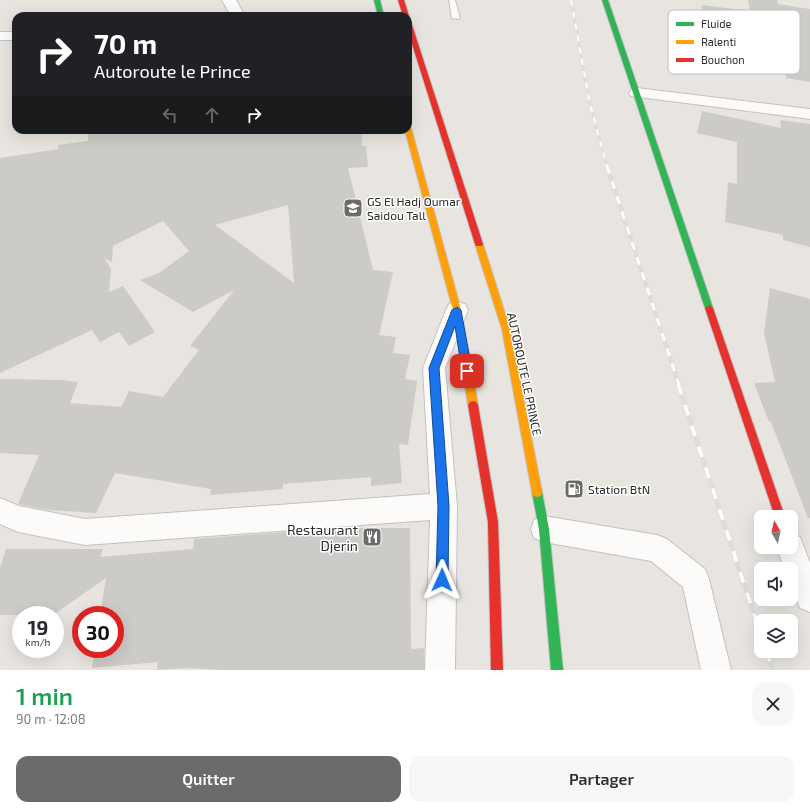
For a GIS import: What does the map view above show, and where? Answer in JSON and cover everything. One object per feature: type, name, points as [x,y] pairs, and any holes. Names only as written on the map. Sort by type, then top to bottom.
[{"type":"main road","points":[[377,0],[379,12]]},
{"type":"main road","points":[[401,0],[405,12]]},
{"type":"main road","points":[[604,0],[637,93],[778,510]]},
{"type":"main road","name":"AUTOROUTE LE PRINCE","points":[[412,35],[506,329],[544,529],[557,670]]},
{"type":"main road","points":[[410,134],[457,310],[493,522],[497,670]]},
{"type":"street","points":[[228,0],[236,12]]},
{"type":"street","points":[[0,36],[12,36]]},
{"type":"street","points":[[637,93],[810,114]]},
{"type":"street","points":[[440,670],[444,506],[434,368],[457,310]]},
{"type":"street","points":[[0,511],[18,519],[85,532],[444,506]]},
{"type":"street","points":[[544,529],[657,549],[695,579],[716,670]]},
{"type":"street","points":[[793,554],[810,598]]},
{"type":"lane","points":[[452,0],[456,18]]},
{"type":"building","points":[[748,0],[777,0],[778,4],[810,9],[810,82],[786,78],[786,74],[800,74],[800,10],[750,10]]},
{"type":"building","points":[[702,5],[742,10],[702,10]]},
{"type":"building","points":[[702,111],[781,128],[780,120],[810,124],[810,247],[783,240],[783,235],[725,222],[728,182],[737,184],[737,142],[697,133]]},
{"type":"building","points":[[89,134],[361,134],[362,146],[366,146],[368,167],[348,168],[373,270],[393,272],[379,335],[396,337],[393,353],[410,355],[405,379],[417,381],[408,445],[399,444],[402,483],[371,486],[371,477],[283,484],[283,489],[210,495],[211,489],[115,473],[96,513],[48,510],[18,504],[39,455],[0,453],[0,379],[62,380],[78,382],[70,403],[121,407],[129,391],[163,397],[199,350],[190,346],[234,290],[193,312],[140,280],[159,273],[189,251],[163,221],[113,246],[112,262],[104,258],[111,269],[109,292],[123,286],[155,332],[129,346],[119,332],[100,342],[92,330],[0,373],[0,158],[58,149],[58,145],[88,141]],"holes":[[[288,205],[294,283],[215,225]]]},
{"type":"building","points":[[770,288],[810,299],[810,518],[808,518],[771,422],[769,422],[754,383],[775,382],[764,333]]},
{"type":"building","points":[[410,528],[411,649],[424,648],[424,670],[223,670],[187,668],[157,670],[158,662],[92,668],[94,658],[124,658],[124,606],[101,606],[106,578],[64,607],[64,606],[12,606],[12,615],[0,615],[0,568],[6,549],[103,549],[100,557],[193,549],[194,539],[287,532],[320,534],[320,529]]},
{"type":"railway","points":[[571,0],[590,104],[607,167]]},
{"type":"railway","points":[[607,166],[679,385]]},
{"type":"railway","points":[[678,384],[754,614]]},
{"type":"railway","points":[[769,658],[773,670]]},
{"type":"traffic: fast","points":[[377,0],[380,12]]},
{"type":"traffic: fast","points":[[605,0],[709,308]]},
{"type":"traffic: fast","points":[[537,492],[544,529],[557,670]]},
{"type":"traffic: slow","points":[[410,134],[457,310],[473,405]]},
{"type":"traffic: slow","points":[[479,244],[506,329],[537,492]]},
{"type":"traffic: jam","points":[[401,0],[405,12]]},
{"type":"traffic: jam","points":[[412,35],[479,244]]},
{"type":"traffic: jam","points":[[709,308],[778,510]]},
{"type":"traffic: jam","points":[[473,405],[493,522],[497,670]]},
{"type":"place","name":"GS El Hadj Oumar Saidou Tall","points":[[353,208]]},
{"type":"place","name":"Station BtN","points":[[574,489]]},
{"type":"place","name":"Restaurant Djerin","points":[[372,537]]},
{"type":"route","points":[[442,580],[444,506],[434,368],[457,310],[467,371]]}]
